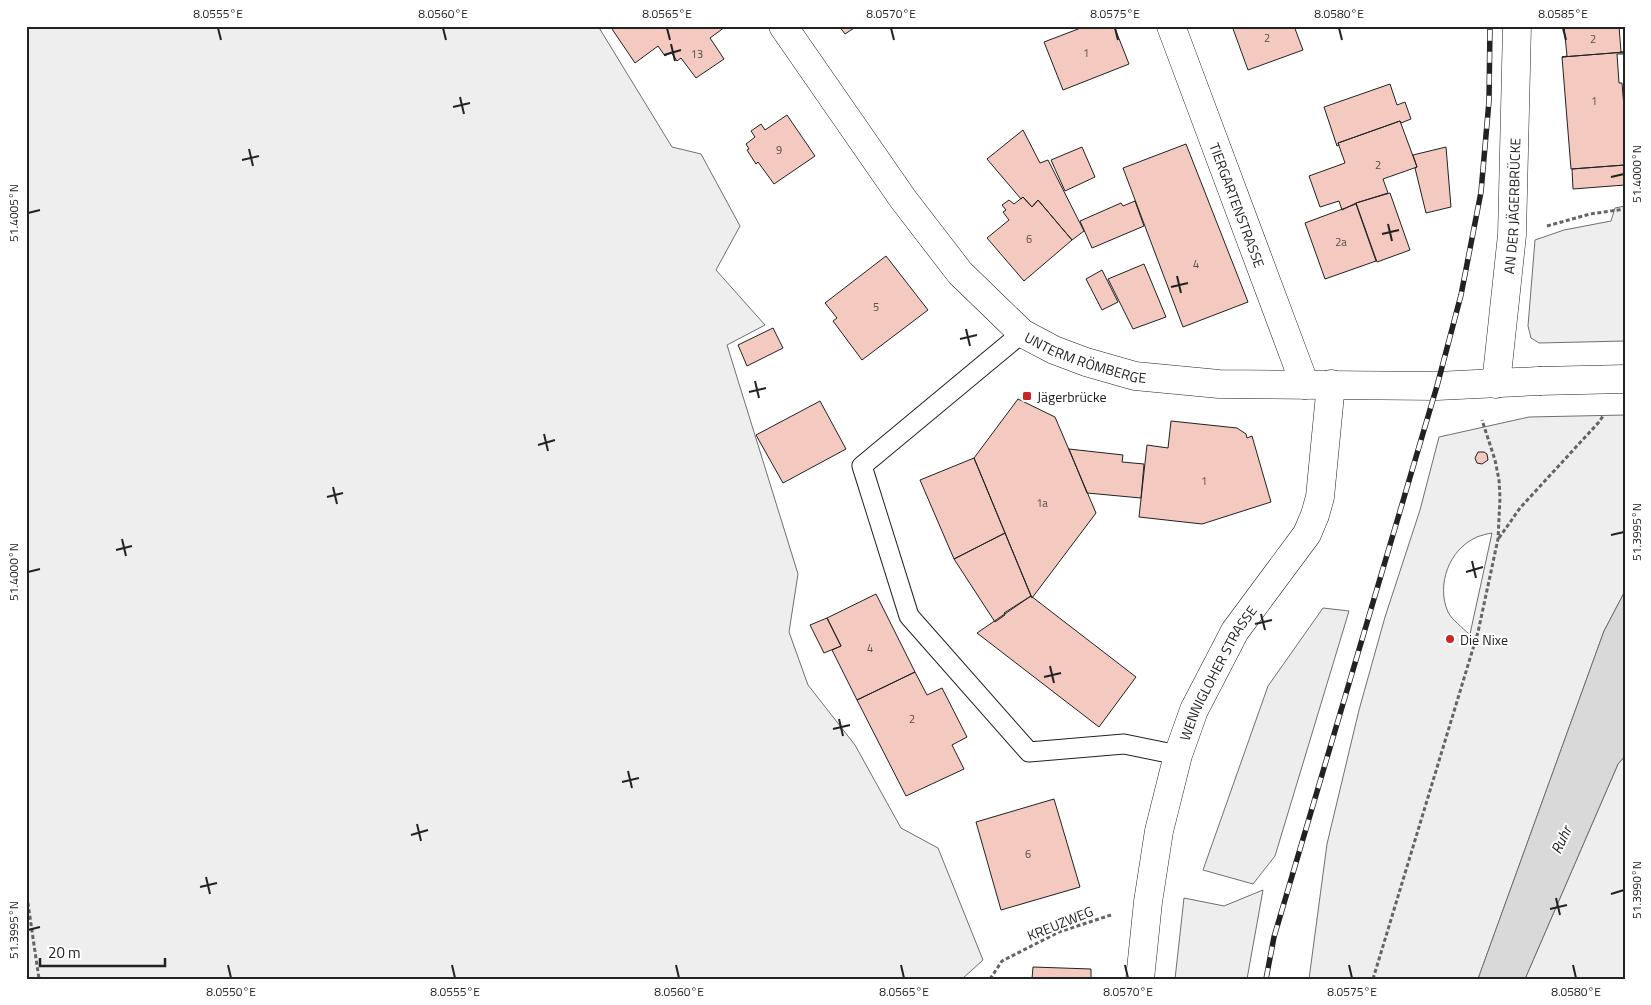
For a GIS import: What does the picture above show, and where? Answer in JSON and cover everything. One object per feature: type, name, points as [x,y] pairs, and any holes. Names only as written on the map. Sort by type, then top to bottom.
[{"type":"main road","name":"UNTERM RÖMBERGE","points":[[783,26],[904,199],[960,273],[1022,332],[1054,350],[1135,376],[1219,384],[1437,386],[1625,379]]},
{"type":"main road","name":"TIERGARTENSTRASSE","points":[[1171,26],[1318,384]]},
{"type":"main road","name":"AN DER JÄGERBRÜCKE","points":[[1483,384],[1512,235],[1517,26]]},
{"type":"main road","name":"WENNIGLOHER STRASSE","points":[[1140,979],[1148,902],[1159,832],[1178,755],[1194,710],[1235,630],[1307,534],[1315,515],[1322,488],[1318,384]]},
{"type":"lane","points":[[1022,332],[862,466],[909,616],[1029,752],[1124,744],[1178,755]]},
{"type":"path","points":[[1512,235],[1590,214],[1625,209]]},
{"type":"path","points":[[1373,979],[1478,632],[1498,539],[1499,480],[1483,384]]},
{"type":"path","points":[[1498,539],[1520,508],[1599,422],[1607,410]]},
{"type":"path","points":[[26,890],[38,979]]},
{"type":"path","name":"KREUZWEG","points":[[990,979],[1002,961],[1059,932],[1148,902]]},
{"type":"shaded area","points":[[26,26],[598,26],[672,147],[701,154],[740,226],[716,270],[765,325],[727,345],[798,574],[789,632],[808,685],[855,745],[901,828],[938,848],[983,960],[962,979],[26,979]]},
{"type":"shaded area","points":[[1625,206],[1625,341],[1539,343],[1531,338],[1528,326],[1535,240],[1564,230],[1611,221],[1615,208]]},
{"type":"shaded area","points":[[1625,415],[1625,591],[1604,631],[1478,979],[1309,979],[1327,844],[1359,710],[1385,617],[1420,510],[1439,437],[1529,417]],"holes":[[[1492,533],[1470,634],[1448,612],[1445,602],[1445,580],[1452,559],[1459,550],[1477,537]]]},
{"type":"shaded area","points":[[1323,608],[1349,611],[1275,856],[1253,884],[1203,870],[1268,686]]},
{"type":"shaded area","points":[[1625,756],[1625,979],[1525,979],[1618,764]]},
{"type":"shaded area","points":[[1263,890],[1247,979],[1175,979],[1184,898],[1224,906]]},
{"type":"water","name":"Ruhr","points":[[1625,591],[1625,756],[1618,764],[1525,979],[1478,979],[1604,631]]},
{"type":"building","points":[[616,26],[724,26],[710,38],[724,59],[696,78],[681,58],[677,61],[671,52],[665,56],[658,46],[635,63],[612,29]]},
{"type":"building","points":[[839,26],[857,26],[845,34]]},
{"type":"building","points":[[1086,26],[1114,26],[1129,64],[1063,90],[1044,42]]},
{"type":"building","points":[[1232,26],[1294,26],[1303,50],[1248,70]]},
{"type":"building","points":[[1564,26],[1619,26],[1621,52],[1625,52],[1562,57],[1567,56]]},
{"type":"building","points":[[1625,52],[1625,54],[1617,54],[1619,83],[1622,83],[1625,119],[1625,165],[1571,169],[1562,57]]},
{"type":"building","points":[[1390,84],[1397,105],[1405,102],[1411,119],[1401,123],[1400,121],[1338,143],[1339,145],[1337,146],[1324,107]]},
{"type":"building","points":[[787,115],[815,156],[774,184],[758,162],[756,164],[747,150],[749,149],[746,144],[755,137],[751,131],[761,124],[765,130]]},
{"type":"building","points":[[1400,121],[1417,167],[1383,179],[1388,193],[1356,203],[1342,210],[1339,201],[1320,207],[1309,176],[1345,163],[1338,143]]},
{"type":"building","points":[[1023,130],[1040,163],[1048,160],[1084,231],[1072,240],[1038,200],[1032,207],[1023,197],[1021,199],[987,159]]},
{"type":"building","points":[[1186,144],[1248,302],[1183,327],[1123,168]]},
{"type":"building","points":[[1082,147],[1095,177],[1065,191],[1051,160]]},
{"type":"building","points":[[1446,147],[1451,207],[1426,213],[1413,155]]},
{"type":"building","points":[[1625,165],[1625,185],[1573,189],[1572,169]]},
{"type":"building","points":[[1390,193],[1410,250],[1377,262],[1356,203]]},
{"type":"building","points":[[1023,197],[1032,207],[1038,200],[1072,240],[1024,281],[987,238],[1009,220],[1003,212],[1006,210],[1002,205],[1009,200],[1014,204]]},
{"type":"building","points":[[1135,201],[1144,226],[1092,248],[1080,221],[1121,203],[1123,206]]},
{"type":"building","points":[[1356,204],[1376,261],[1325,279],[1305,223]]},
{"type":"building","points":[[886,256],[928,310],[862,360],[833,321],[837,318],[825,303]]},
{"type":"building","points":[[1144,264],[1166,317],[1133,329],[1108,279]]},
{"type":"building","points":[[1102,270],[1118,302],[1102,310],[1086,279]]},
{"type":"building","points":[[773,328],[783,348],[747,366],[738,345]]},
{"type":"building","points":[[1018,399],[1055,417],[1096,513],[1032,598],[974,458]]},
{"type":"building","points":[[820,401],[846,449],[783,483],[756,435]]},
{"type":"building","points":[[1171,421],[1237,428],[1246,434],[1247,438],[1252,436],[1271,502],[1202,524],[1139,517],[1147,445],[1168,448]]},
{"type":"building","points":[[1069,449],[1123,455],[1122,462],[1144,464],[1141,498],[1087,493]]},
{"type":"building","points":[[1478,452],[1487,454],[1488,460],[1482,464],[1477,463],[1475,458]]},
{"type":"building","points":[[974,458],[1005,533],[954,559],[920,480]]},
{"type":"building","points":[[1005,533],[1031,596],[1004,613],[1005,615],[995,622],[954,559]]},
{"type":"building","points":[[876,594],[915,672],[857,700],[832,650],[841,646],[827,618]]},
{"type":"building","points":[[1031,596],[1136,677],[1099,727],[977,633]]},
{"type":"building","points":[[827,618],[841,646],[824,653],[810,625]]},
{"type":"building","points":[[915,672],[927,695],[942,688],[967,737],[952,745],[964,769],[906,796],[857,700]]},
{"type":"building","points":[[1054,799],[1080,887],[1001,910],[976,822]]},
{"type":"building","points":[[1033,967],[1091,969],[1091,979],[1032,979]]},
{"type":"railway","points":[[1266,979],[1274,937],[1437,386],[1461,295],[1481,192],[1489,101],[1490,26]]},
{"type":"place","name":"Jägerbrücke","points":[[1027,396]]},
{"type":"place","name":"Die Nixe","points":[[1450,639]]}]
